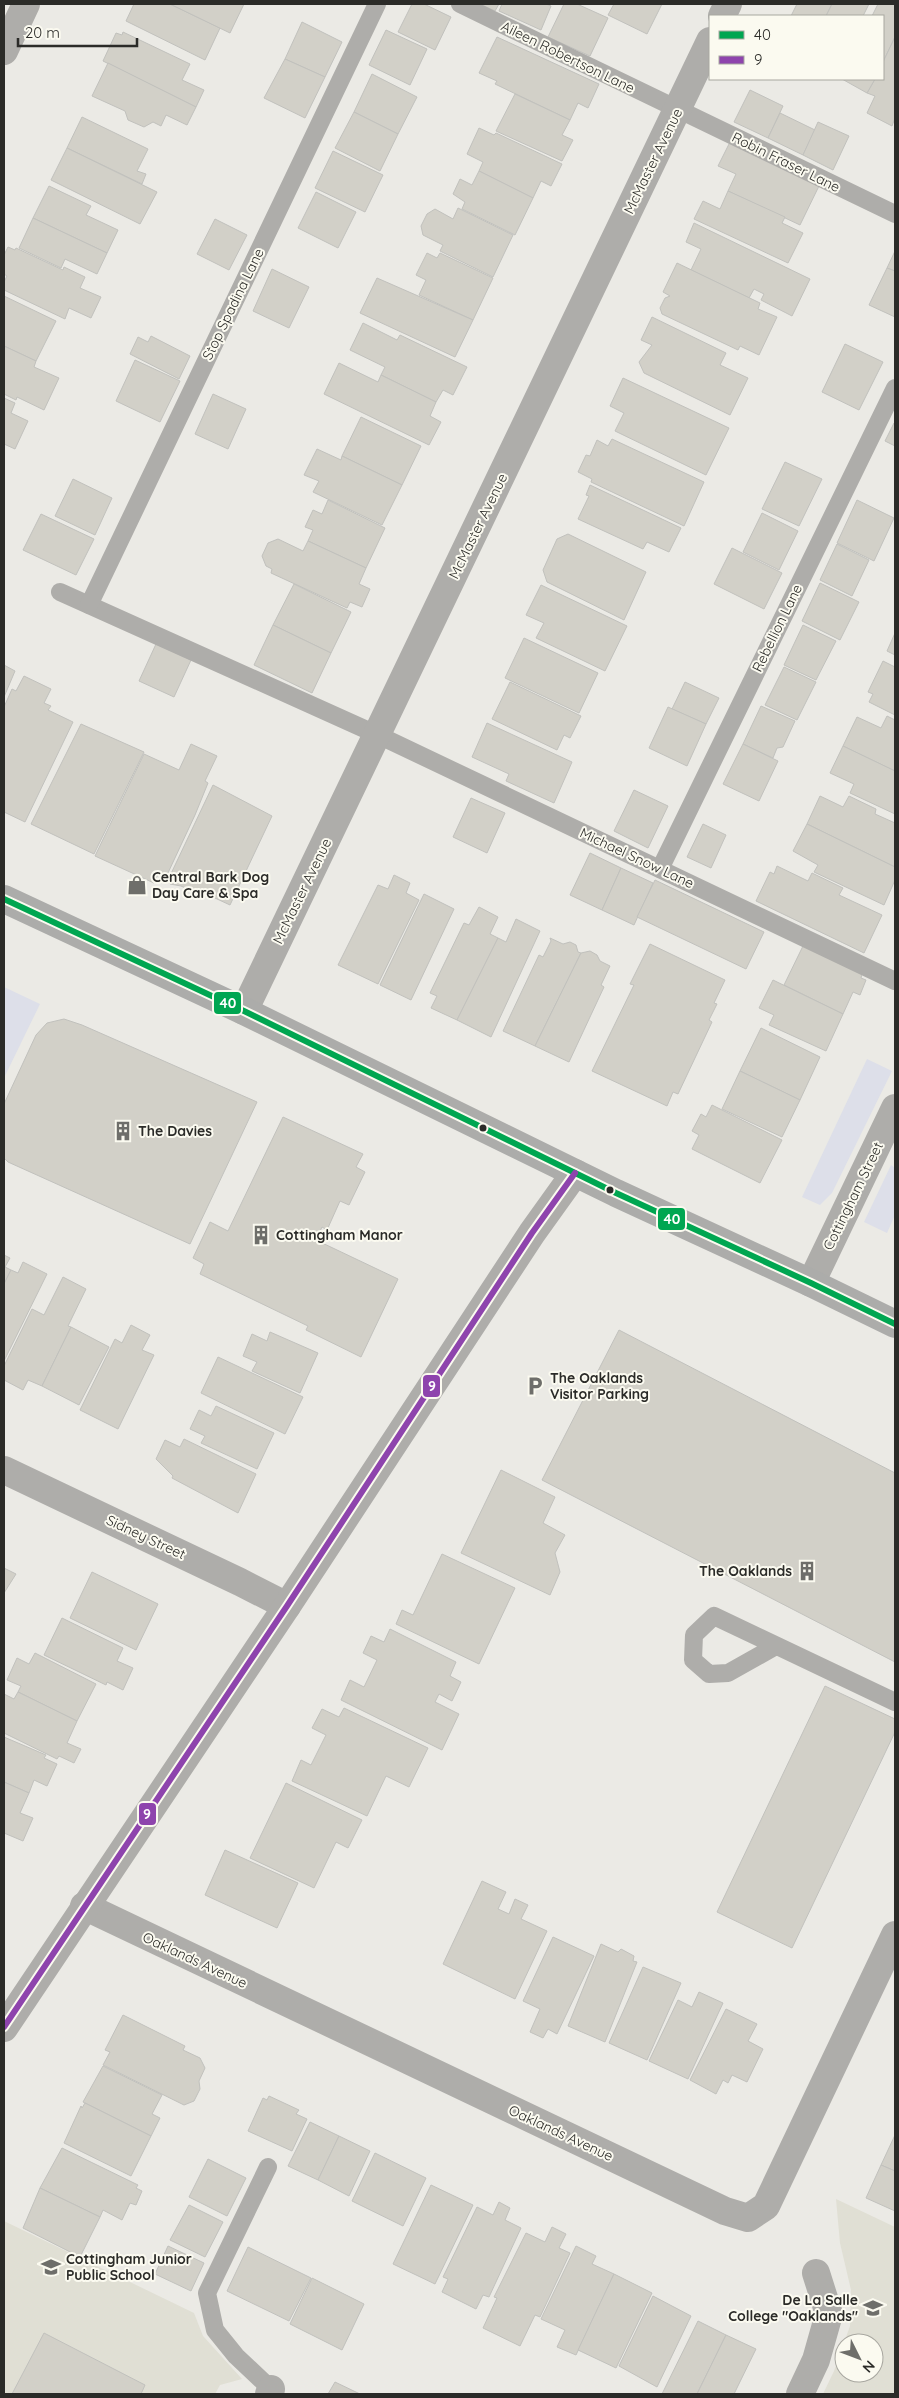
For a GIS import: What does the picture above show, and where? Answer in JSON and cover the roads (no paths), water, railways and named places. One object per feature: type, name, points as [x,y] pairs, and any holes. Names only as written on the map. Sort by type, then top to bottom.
[{"type":"main road","points":[[4,899],[244,1011],[575,1173],[895,1324]]},
{"type":"street","points":[[4,51],[26,4]]},
{"type":"street","name":"McMaster Avenue","points":[[244,1011],[709,43]]},
{"type":"street","name":"Cottingham Street","points":[[811,1283],[895,1108]]},
{"type":"street","points":[[4,2028],[84,1906],[287,1606],[527,1241],[575,1173]]},
{"type":"street","name":"Sidney Street","points":[[4,1470],[287,1606]]},
{"type":"street","name":"Oaklands Avenue","points":[[84,1906],[725,2211],[748,2218],[766,2206],[895,1935]]},
{"type":"street","points":[[800,2394],[816,2360],[829,2314],[816,2273]]},
{"type":"lane","name":"Stop Spadina Lane","points":[[89,605],[377,4]]},
{"type":"lane","name":"Aileen Robertson Lane","points":[[460,4],[677,110]]},
{"type":"lane","name":"Robin Fraser Lane","points":[[677,110],[895,214]]},
{"type":"lane","name":"Rebellion Lane","points":[[660,869],[895,388]]},
{"type":"lane","name":"Michael Snow Lane","points":[[60,592],[378,734],[895,981]]},
{"type":"lane","points":[[776,1646],[895,1702]]},
{"type":"lane","points":[[268,2167],[207,2294],[215,2330],[236,2356],[270,2391]]},
{"type":"place","name":"Central Bark Dog Day Care & Spa","points":[[137,885]]},
{"type":"place","name":"The Davies","points":[[123,1131]]},
{"type":"place","name":"Cottingham Manor","points":[[261,1235]]},
{"type":"place","name":"The Oaklands Visitor Parking","points":[[535,1386]]},
{"type":"place","name":"The Oaklands","points":[[807,1571]]},
{"type":"place","name":"Cottingham Junior Public School","points":[[51,2267]]},
{"type":"place","name":"De La Salle College \"Oaklands\"","points":[[873,2308]]}]
